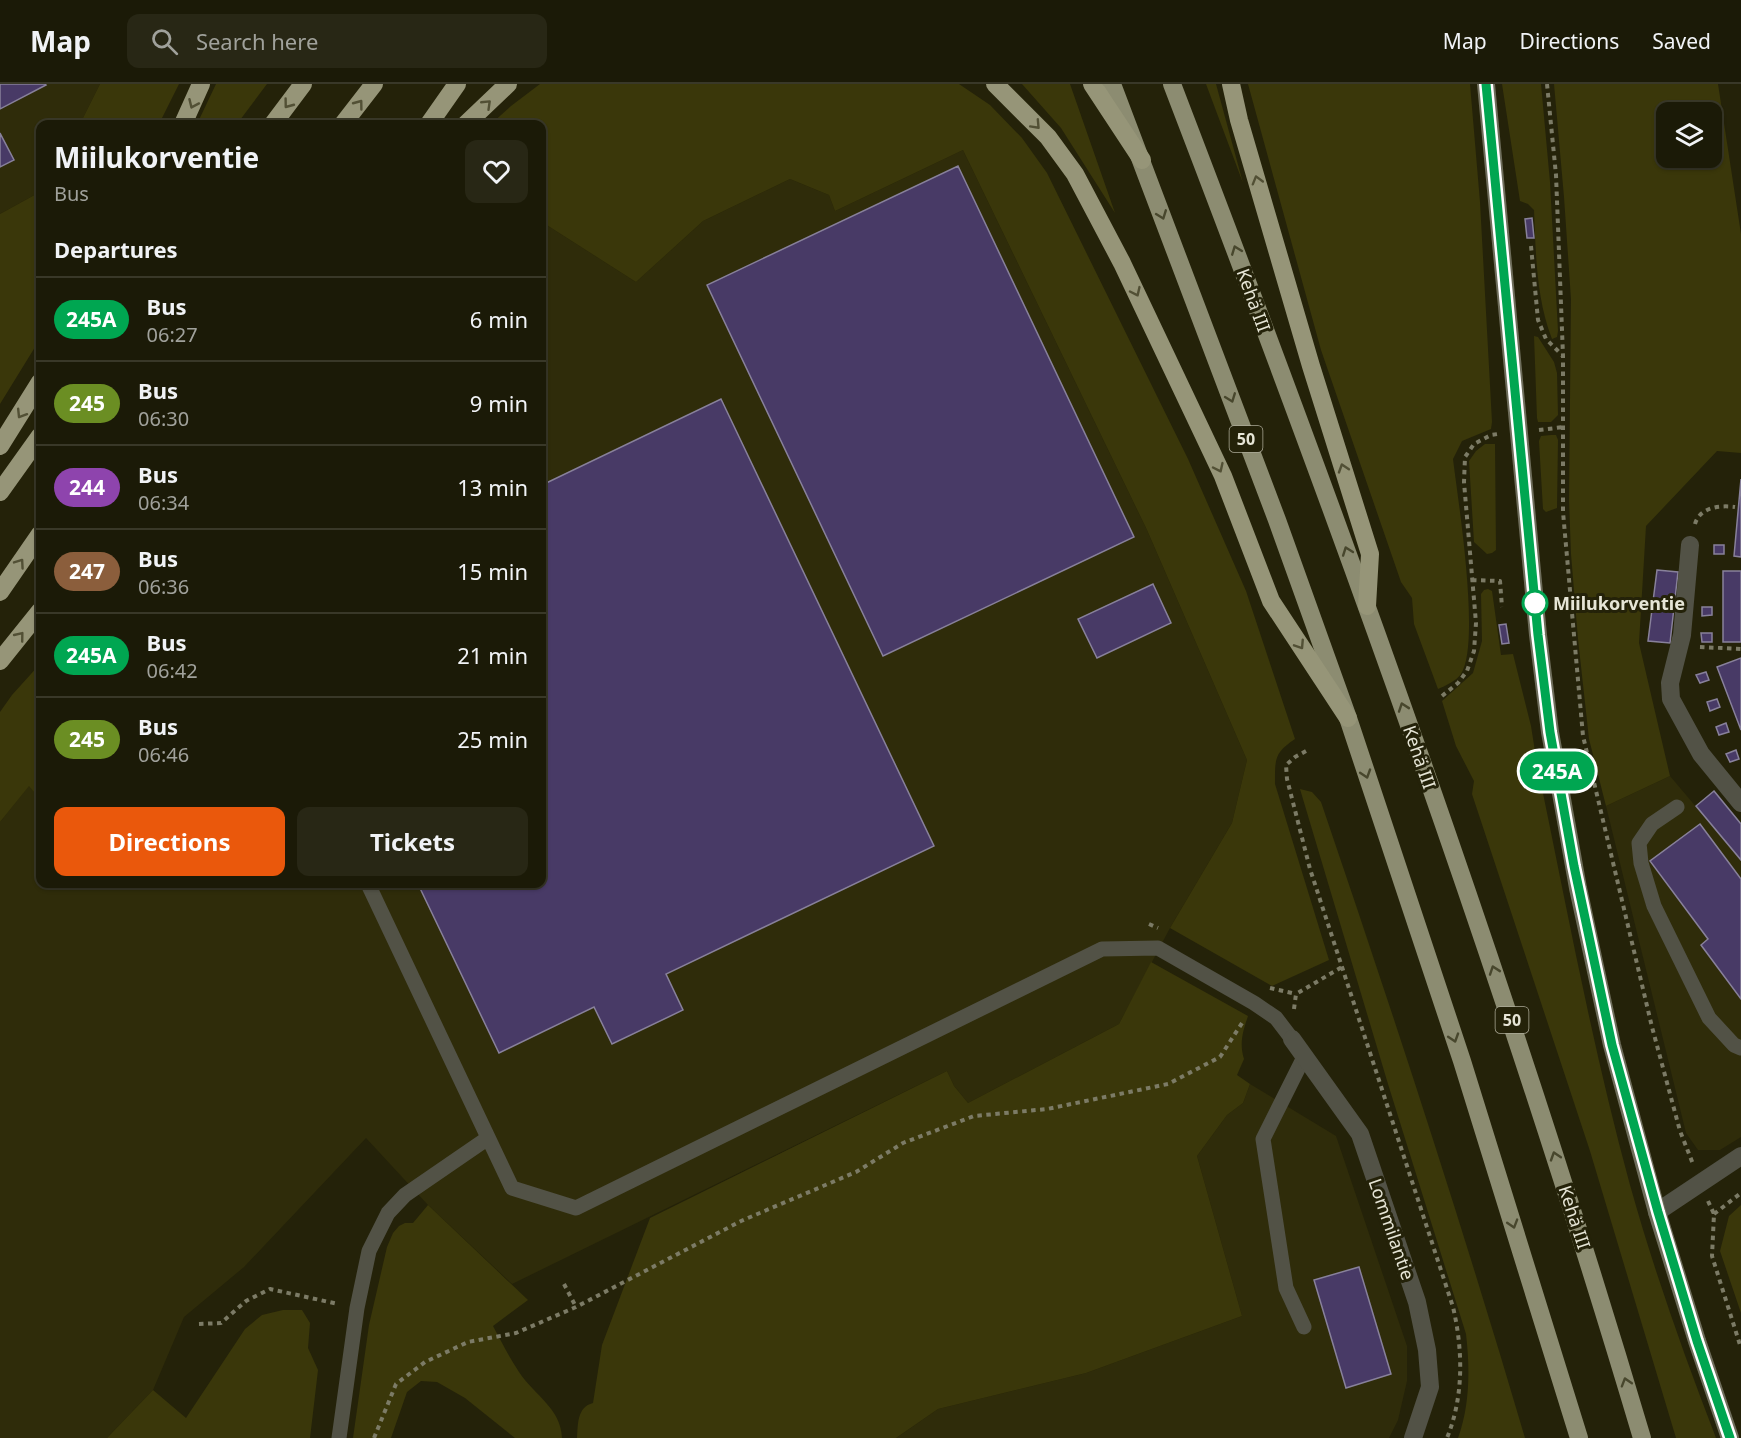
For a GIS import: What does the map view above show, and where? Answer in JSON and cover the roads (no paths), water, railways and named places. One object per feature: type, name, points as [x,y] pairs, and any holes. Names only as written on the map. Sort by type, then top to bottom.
[{"type":"highway","points":[[185,120],[201,84]]},
{"type":"highway","points":[[276,120],[303,84]]},
{"type":"highway","points":[[347,120],[374,84]]},
{"type":"highway","points":[[432,120],[457,84]]},
{"type":"highway","points":[[470,120],[508,84]]},
{"type":"highway","points":[[995,84],[1048,137],[1074,174],[1122,263],[1218,466],[1271,601],[1348,718]]},
{"type":"highway","points":[[1092,84],[1142,160]]},
{"type":"highway","name":"50","points":[[1112,84],[1277,520],[1348,718],[1462,1061],[1580,1438]]},
{"type":"highway","name":"Kehä III","points":[[1172,84],[1368,606],[1519,1040],[1604,1308],[1642,1438]]},
{"type":"highway","points":[[1231,84],[1239,120],[1311,366],[1371,554],[1368,606]]},
{"type":"highway","points":[[0,446],[36,388]]},
{"type":"highway","points":[[0,492],[36,442]]},
{"type":"highway","points":[[0,592],[36,540]]},
{"type":"highway","points":[[0,661],[36,616]]},
{"type":"main road","points":[[1486,84],[1538,635],[1550,732],[1568,832],[1612,1045],[1658,1212],[1697,1341],[1730,1438]]},
{"type":"street","points":[[1690,545],[1682,635],[1670,683],[1671,699],[1701,754],[1741,803]]},
{"type":"street","name":"Lommilantie","points":[[1292,1039],[1360,1134],[1417,1302],[1427,1350],[1430,1387],[1413,1438]]},
{"type":"street","points":[[1658,1212],[1741,1156]]},
{"type":"lane","points":[[1677,807],[1652,824],[1639,843],[1641,863],[1654,906],[1709,1018],[1734,1045],[1741,1048]]},
{"type":"lane","points":[[370,888],[512,1188],[576,1208],[1102,949],[1158,948],[1254,1003],[1276,1018],[1292,1039]]},
{"type":"lane","points":[[1304,1057],[1263,1139],[1286,1288],[1304,1327]]},
{"type":"lane","points":[[339,1438],[357,1308],[369,1251],[388,1213],[405,1196],[488,1138]]},
{"type":"place","name":"Miilukorventie","points":[[1535,603]]}]
